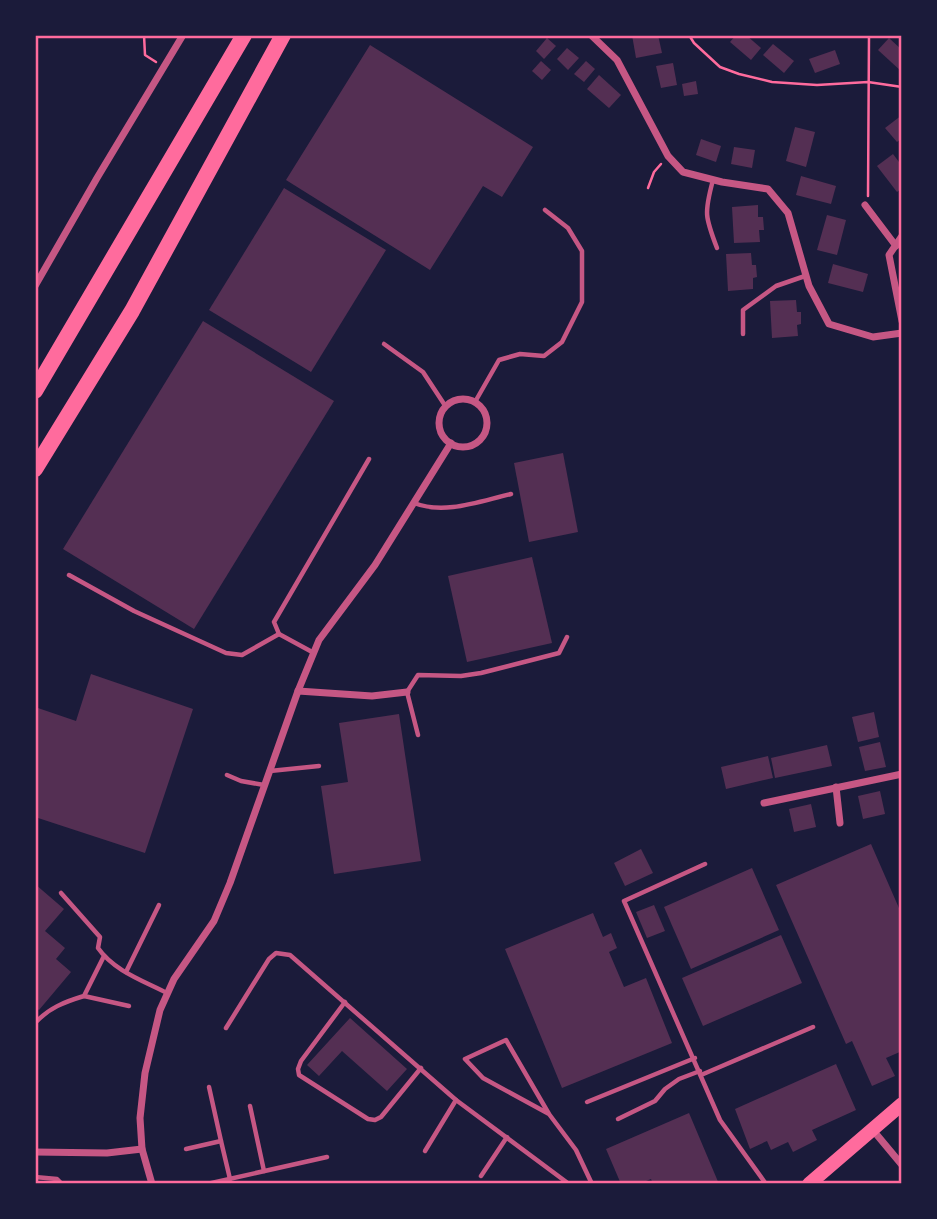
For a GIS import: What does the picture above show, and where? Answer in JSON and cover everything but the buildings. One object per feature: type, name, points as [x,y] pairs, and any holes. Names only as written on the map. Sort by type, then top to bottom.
[{"type":"highway","points":[[35,391],[244,35]]},
{"type":"highway","points":[[35,469],[132,311],[283,35]]},
{"type":"main road","points":[[809,1184],[902,1104]]},
{"type":"street","points":[[35,286],[183,35]]},
{"type":"street","points":[[591,35],[617,60],[668,156],[683,172],[768,189],[788,213],[806,275],[829,324],[873,337],[902,333]]},
{"type":"street","points":[[865,205],[896,246]]},
{"type":"street","points":[[902,236],[889,254],[902,321]]},
{"type":"street","points":[[457,400],[475,402],[482,408],[487,426],[478,442],[460,446],[444,437],[439,419],[446,407],[457,400]]},
{"type":"street","points":[[152,1184],[142,1149],[140,1118],[145,1073],[160,1010],[174,978],[214,920],[230,883],[298,691],[319,640],[374,565],[451,443]]},
{"type":"street","points":[[298,691],[372,696],[407,692]]},
{"type":"street","points":[[764,803],[902,774]]},
{"type":"street","points":[[836,787],[841,823]]},
{"type":"street","points":[[873,1129],[902,1165]]},
{"type":"street","points":[[35,1152],[107,1153],[142,1149]]},
{"type":"lane","points":[[713,180],[706,205],[706,219],[718,248]]},
{"type":"lane","points":[[475,402],[499,360],[520,354],[544,356],[562,342],[582,302],[582,251],[568,228],[545,210]]},
{"type":"lane","points":[[743,334],[743,310],[776,286],[806,275]]},
{"type":"lane","points":[[384,344],[423,372],[446,407]]},
{"type":"lane","points":[[313,653],[279,634],[274,622],[369,459]]},
{"type":"lane","points":[[414,503],[427,508],[444,509],[511,494]]},
{"type":"lane","points":[[69,575],[134,611],[226,653],[242,655],[279,634]]},
{"type":"lane","points":[[418,735],[407,692],[418,675],[461,676],[481,673],[559,653],[567,637]]},
{"type":"lane","points":[[269,771],[319,766]]},
{"type":"lane","points":[[227,775],[241,781],[264,785]]},
{"type":"lane","points":[[705,864],[624,901],[720,1119],[766,1184]]},
{"type":"lane","points":[[61,892],[100,937],[98,948],[104,956],[127,972],[167,993]]},
{"type":"lane","points":[[127,972],[159,905]]},
{"type":"lane","points":[[226,1028],[269,959],[276,953],[290,955],[456,1100],[569,1184]]},
{"type":"lane","points":[[84,996],[104,956]]},
{"type":"lane","points":[[35,1023],[61,1003],[84,996],[129,1006]]},
{"type":"lane","points":[[345,1002],[301,1061],[299,1075],[368,1119],[375,1120],[381,1117],[421,1068]]},
{"type":"lane","points":[[618,1119],[655,1101],[679,1079],[701,1073],[813,1027]]},
{"type":"lane","points":[[549,1114],[484,1078],[465,1059],[506,1040],[549,1114],[576,1150],[592,1184]]},
{"type":"lane","points":[[587,1102],[695,1058]]},
{"type":"lane","points":[[209,1087],[230,1179]]},
{"type":"lane","points":[[425,1151],[456,1100]]},
{"type":"lane","points":[[250,1106],[264,1171]]},
{"type":"lane","points":[[481,1176],[507,1137]]},
{"type":"lane","points":[[186,1149],[221,1141]]},
{"type":"lane","points":[[207,1184],[327,1157]]},
{"type":"lane","points":[[35,1177],[57,1178],[62,1184]]},
{"type":"path","points":[[144,35],[145,55],[165,67]]},
{"type":"path","points":[[689,35],[694,43],[720,66],[739,74],[772,82],[817,85],[869,82],[902,87]]},
{"type":"path","points":[[865,205],[868,196],[869,35]]},
{"type":"path","points":[[648,188],[654,172],[668,156]]}]
